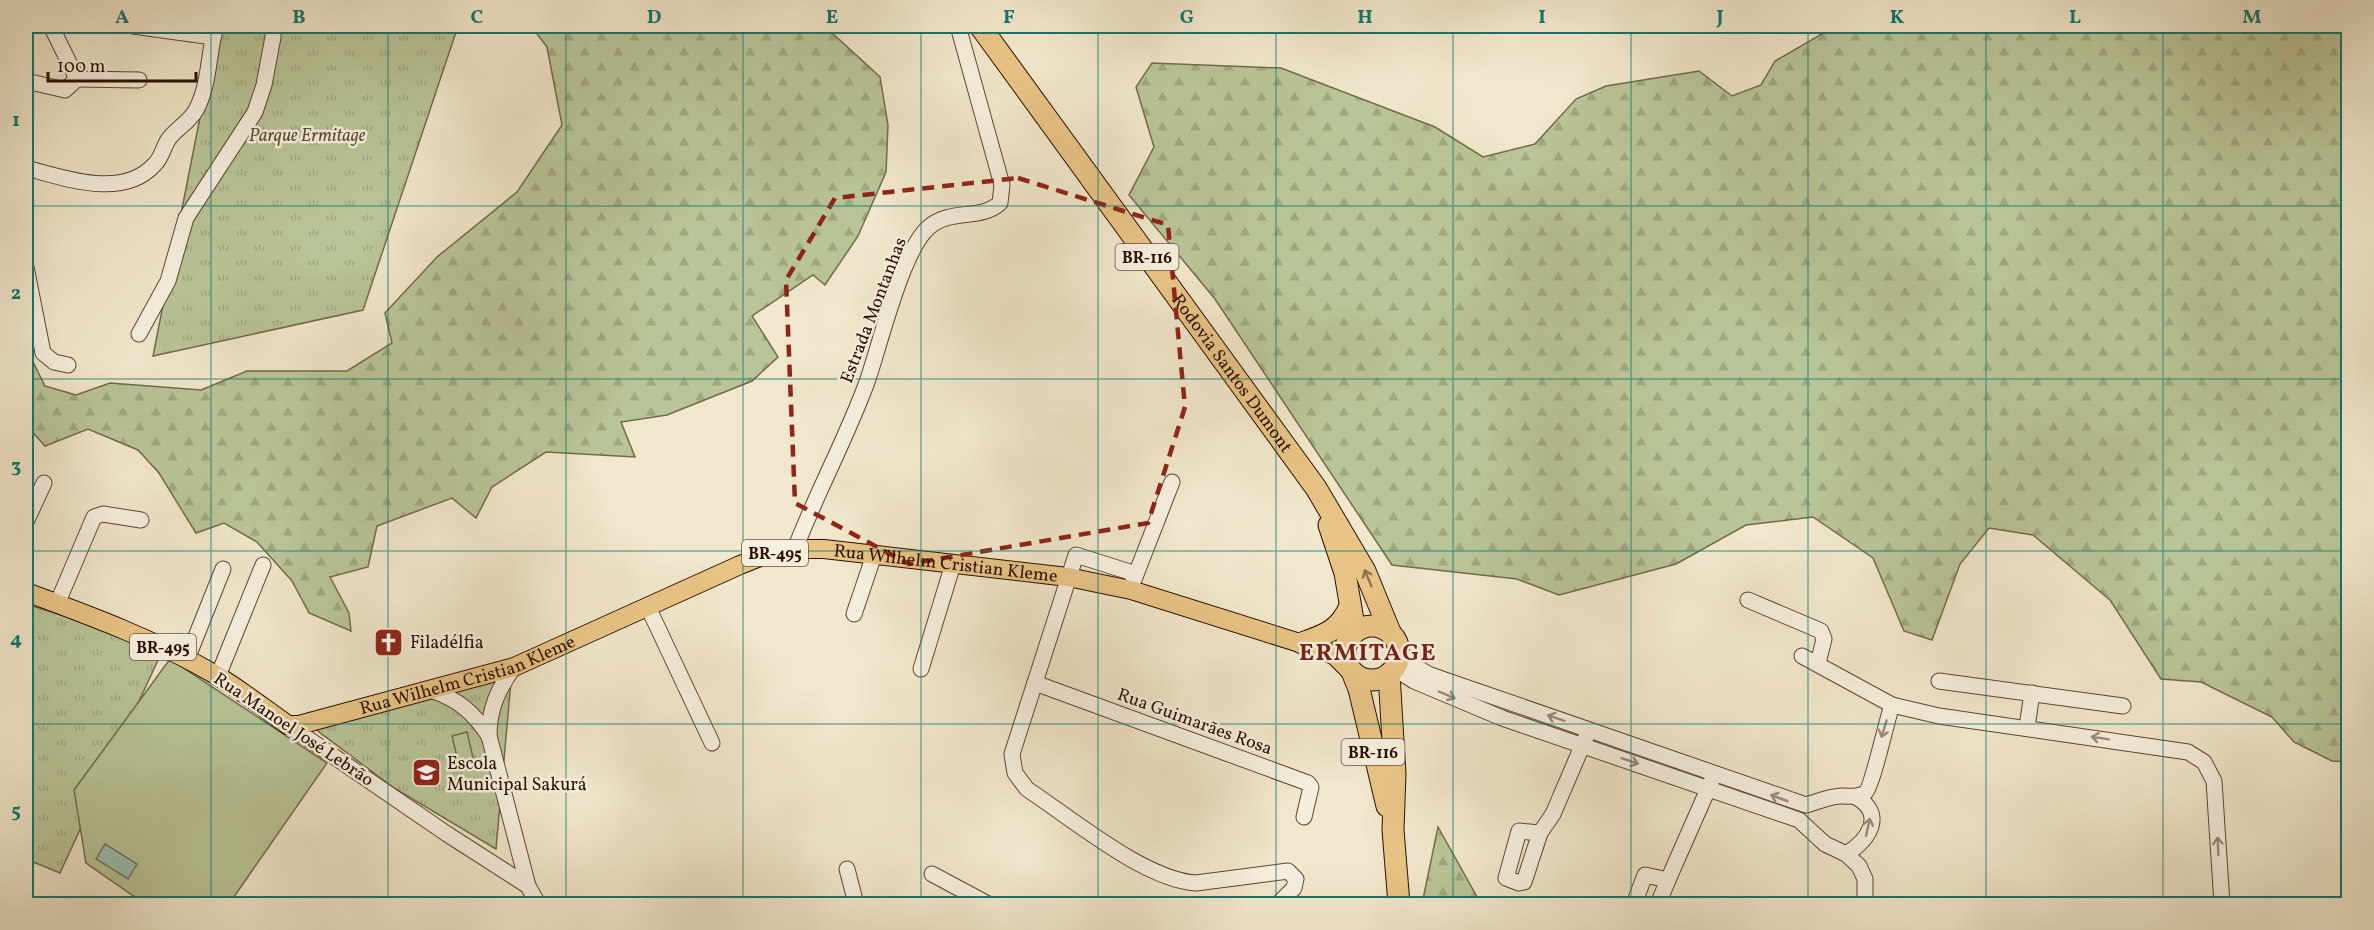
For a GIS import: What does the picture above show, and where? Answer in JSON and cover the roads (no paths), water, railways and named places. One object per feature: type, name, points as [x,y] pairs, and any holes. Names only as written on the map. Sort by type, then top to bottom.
[{"type":"highway","name":"Rodovia Santos Dumont","points":[[980,26],[1316,488]]},
{"type":"highway","name":"BR-116","points":[[1316,488],[1345,573],[1352,634],[1344,655],[1359,689],[1393,830]]},
{"type":"highway","name":"BR-116","points":[[1316,488],[1365,570],[1390,632],[1400,647],[1395,666],[1393,830],[1399,904]]},
{"type":"highway","points":[[1302,643],[1332,632],[1340,626],[1350,606]]},
{"type":"highway","points":[[1352,634],[1380,627],[1390,632]]},
{"type":"highway","points":[[1353,674],[1373,680],[1395,666]]},
{"type":"main road","name":"Rua Wilhelm Cristian Kleme","points":[[288,725],[299,725],[514,667],[740,565],[765,555],[795,549],[842,550],[1068,577],[1133,582],[1302,643]]},
{"type":"main road","name":"Rua Manoel José Lebrão","points":[[26,592],[115,625],[187,659],[218,676],[288,725]]},
{"type":"main road","name":"BR-495","points":[[1302,643],[1352,634]]},
{"type":"main road","name":"BR-495","points":[[1302,643],[1335,656],[1353,674]]},
{"type":"street","points":[[57,26],[49,26],[77,79]]},
{"type":"street","points":[[26,168],[69,179],[105,183],[130,182],[148,171],[160,158],[169,139],[188,122],[197,109],[206,80],[214,31],[134,26]]},
{"type":"street","points":[[139,334],[168,281],[186,218],[255,112],[265,78],[273,26]]},
{"type":"street","name":"Estrada Montanhas","points":[[795,549],[867,382],[907,263],[921,236],[938,221],[963,213],[984,214],[1000,203],[1002,184],[958,26]]},
{"type":"street","points":[[26,81],[65,90],[77,79],[140,80]]},
{"type":"street","points":[[26,267],[43,353],[54,362],[68,366]]},
{"type":"street","points":[[1133,582],[1172,482]]},
{"type":"street","points":[[26,522],[44,483]]},
{"type":"street","points":[[57,604],[94,517],[103,514],[141,520]]},
{"type":"street","points":[[854,614],[874,555]]},
{"type":"street","points":[[921,669],[953,564]]},
{"type":"street","points":[[218,676],[262,565]]},
{"type":"street","points":[[187,659],[223,569]]},
{"type":"street","points":[[1068,577],[1012,754],[1014,773],[1027,789],[1141,866],[1173,880],[1196,883],[1288,871],[1296,879],[1294,888],[1278,904]]},
{"type":"street","points":[[1748,600],[1821,631],[1824,639],[1818,663]]},
{"type":"street","points":[[648,607],[712,743]]},
{"type":"street","points":[[1802,656],[1892,705],[1938,716],[2188,752],[2204,762],[2217,792],[2222,904]]},
{"type":"street","points":[[1395,666],[1414,681],[1502,718],[1582,745],[1711,782],[1806,805],[1831,797],[1856,797],[1866,793],[1872,784],[1878,751],[1892,705]]},
{"type":"street","points":[[1395,666],[1428,674],[1590,729],[1799,820],[1825,844],[1846,854],[1859,866],[1865,879],[1865,904]]},
{"type":"street","points":[[514,667],[497,694],[490,715],[489,736],[528,886]]},
{"type":"street","points":[[1939,681],[2124,706]]},
{"type":"street","name":"Rua Guimarães Rosa","points":[[1035,683],[1308,783],[1311,787],[1304,818]]},
{"type":"street","points":[[431,690],[453,698],[472,712],[489,736]]},
{"type":"street","points":[[2027,727],[2032,693]]},
{"type":"street","name":"Rua Manoel José Lebrão","points":[[288,725],[447,834],[528,886],[538,904]]},
{"type":"street","points":[[1540,833],[1553,814],[1590,729]]},
{"type":"street","points":[[1658,904],[1711,782]]},
{"type":"street","points":[[1846,854],[1864,842],[1871,825],[1870,812],[1866,803],[1856,797]]},
{"type":"street","points":[[1810,828],[1813,811],[1820,801]]},
{"type":"street","points":[[847,869],[856,904]]},
{"type":"street","points":[[932,874],[988,904]]},
{"type":"street","points":[[1634,904],[1645,875],[1668,880]]},
{"type":"water","points":[[105,844],[137,864],[128,879],[96,859]]},
{"type":"place","name":"Filadélfia","points":[[389,642]]},
{"type":"place","name":"Escola Municipal Sakurá","points":[[426,773]]},
{"type":"district","name":"ERMITAGE","points":[[1368,652]]},
{"type":"park label","name":"Parque Ermitage","points":[[307,135]]}]
